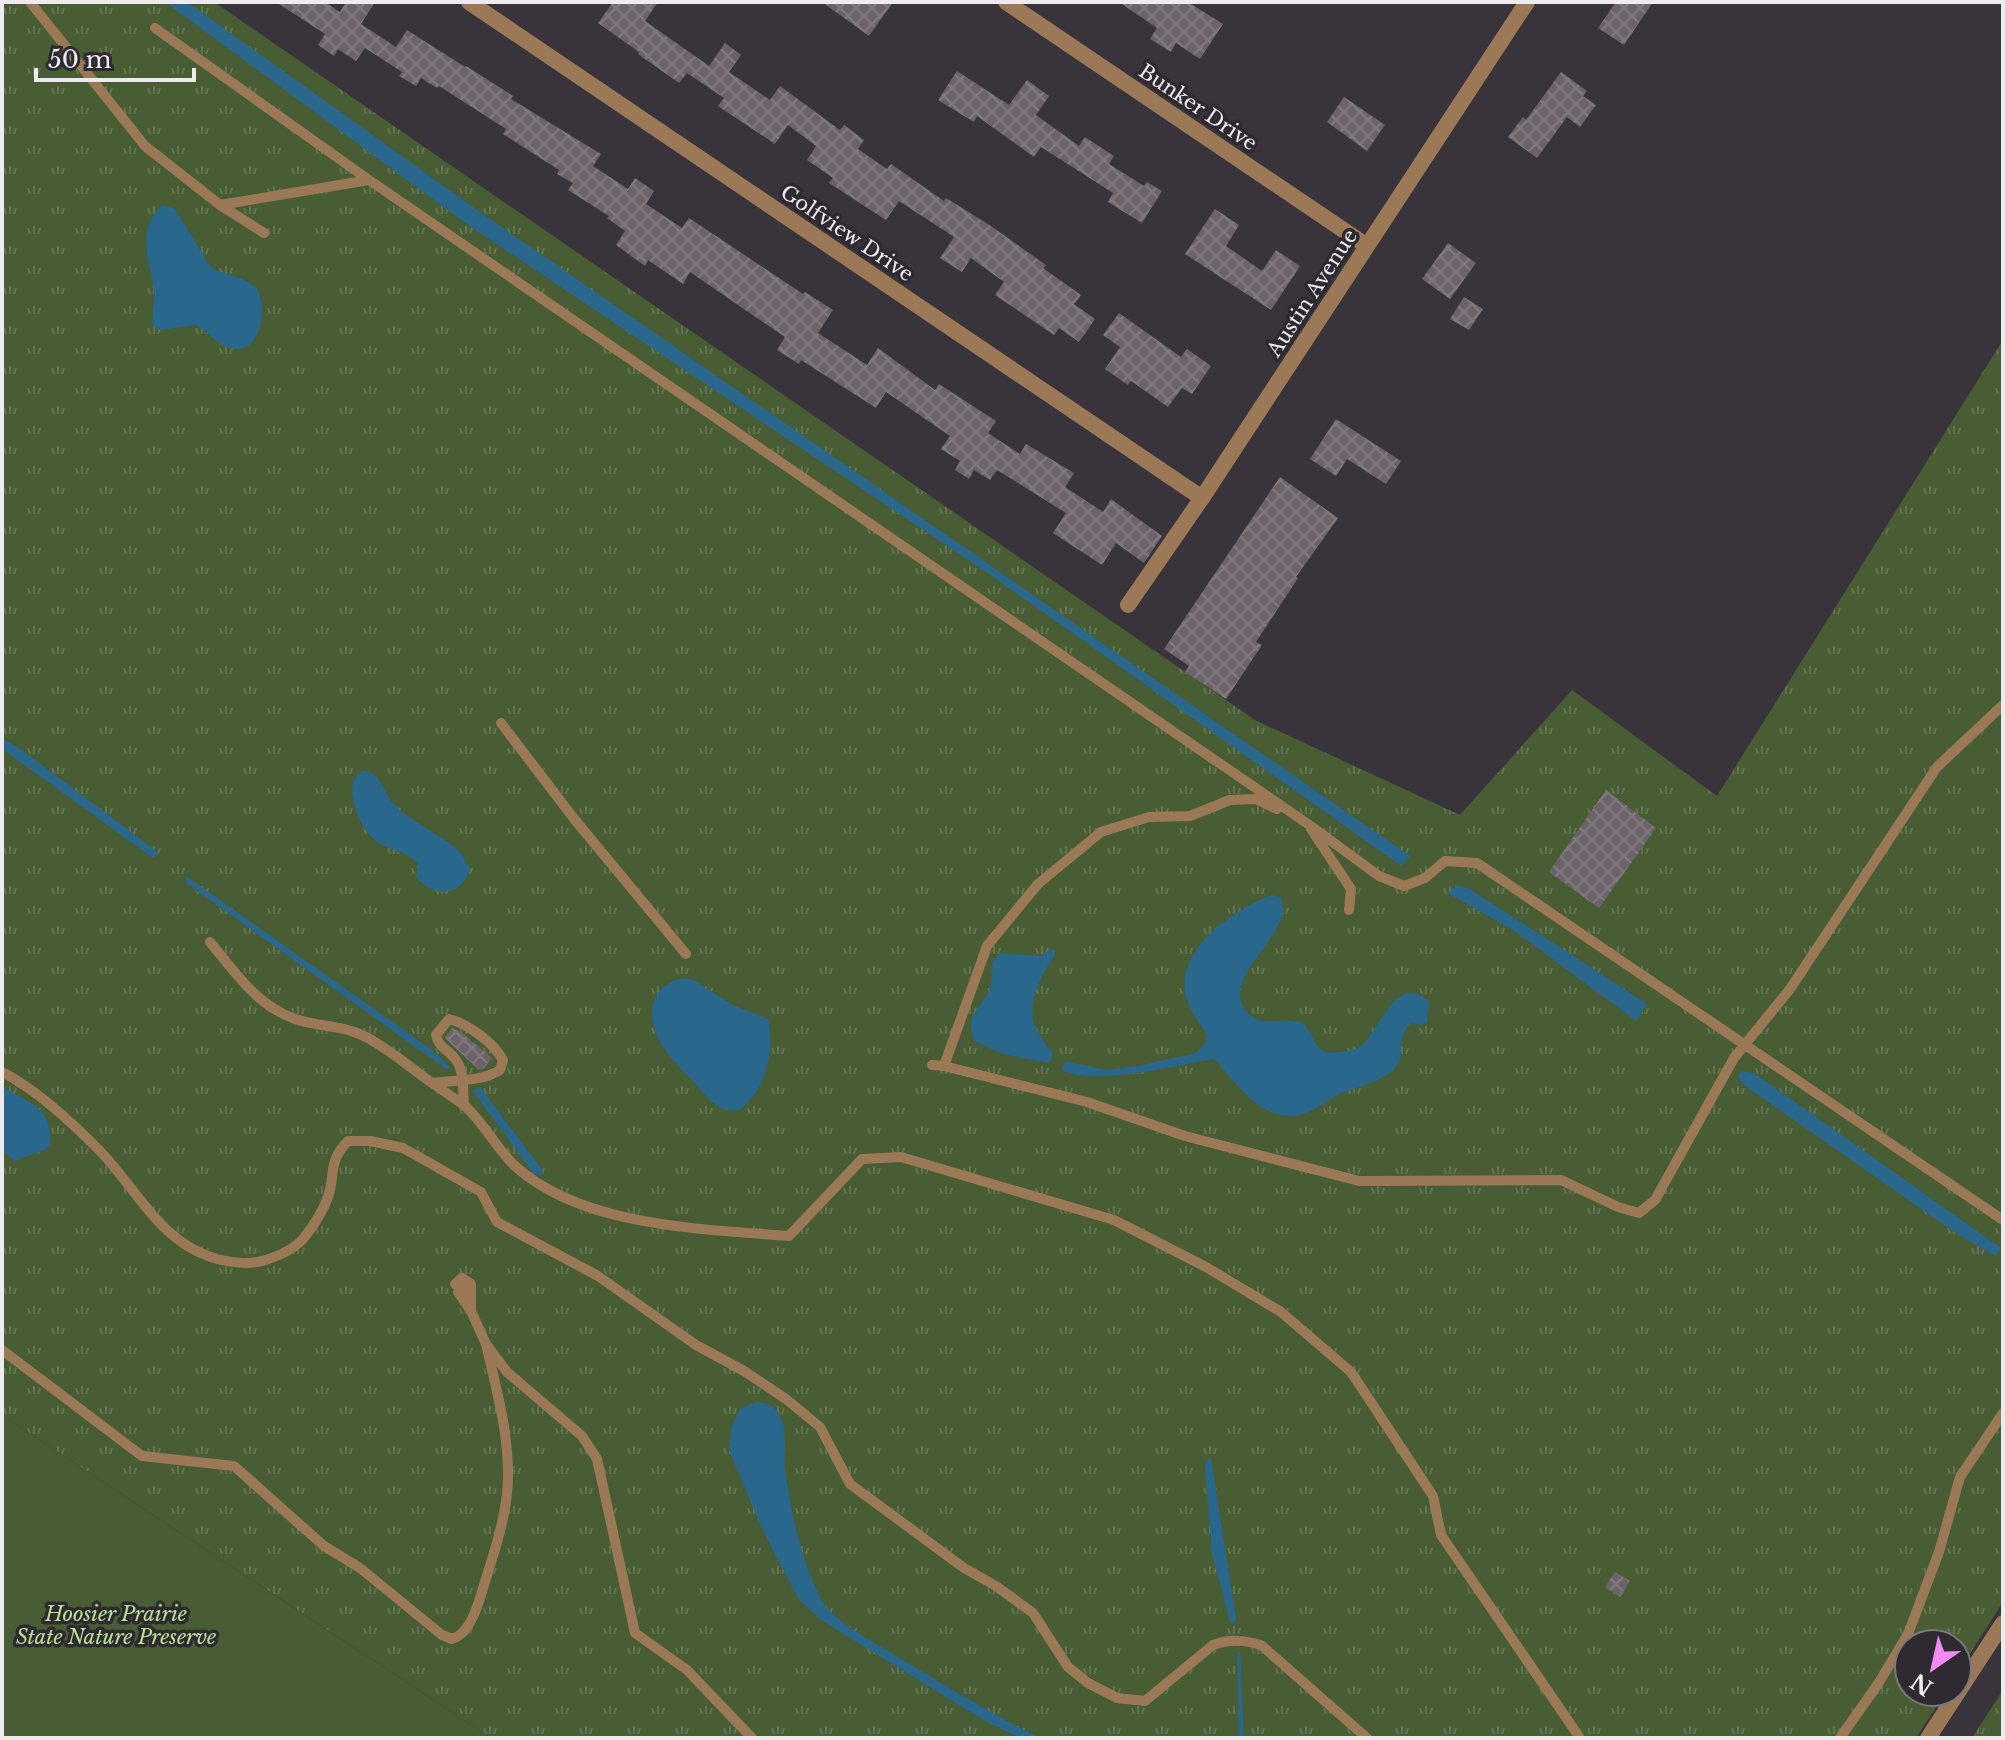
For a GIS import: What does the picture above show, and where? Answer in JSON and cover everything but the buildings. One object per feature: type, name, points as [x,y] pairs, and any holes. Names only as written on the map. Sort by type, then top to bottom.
[{"type":"street","name":"Golfview Drive","points":[[469,2],[1202,498]]},
{"type":"street","name":"Bunker Drive","points":[[1006,2],[1367,246]]},
{"type":"street","name":"Austin Avenue","points":[[1128,605],[1202,498],[1527,2]]},
{"type":"street","points":[[1928,1738],[2003,1623]]},
{"type":"lane","points":[[30,2],[145,146],[220,205],[264,233]]},
{"type":"lane","points":[[155,28],[369,180],[1308,824],[1379,876],[1404,886],[1425,878],[1445,861],[1477,863],[2003,1220]]},
{"type":"lane","points":[[220,205],[369,180]]},
{"type":"lane","points":[[1349,910],[1351,889],[1308,824],[1256,799],[1230,800],[1190,816],[1149,817],[1101,832],[1038,884],[987,946],[938,1065],[1087,1102],[1185,1136],[1359,1181],[1561,1180],[1618,1207],[1639,1213],[1655,1200],[1734,1058],[1790,989],[1937,767],[2003,705]]},
{"type":"lane","points":[[501,723],[575,820],[686,954]]},
{"type":"lane","points":[[210,942],[253,994],[274,1009],[295,1019],[342,1027],[368,1038],[478,1117],[513,1165],[535,1182],[574,1201],[652,1223],[789,1236],[862,1159],[901,1157],[1114,1220],[1206,1267],[1281,1312],[1351,1372],[1433,1496],[1441,1535],[1580,1738]]},
{"type":"lane","points":[[432,1083],[461,1079],[494,1074],[500,1070],[503,1060],[498,1052],[460,1022],[449,1019],[436,1035],[437,1041],[458,1062],[461,1079],[464,1105]]},
{"type":"lane","points":[[2,1072],[37,1094],[101,1151],[152,1216],[177,1239],[201,1254],[231,1262],[254,1264],[275,1257],[301,1241],[329,1196],[337,1153],[348,1141],[370,1141],[403,1148],[481,1192],[497,1222],[598,1276],[696,1345],[744,1371],[786,1399],[820,1427],[850,1484],[964,1568],[996,1586],[1033,1613],[1068,1667],[1088,1683],[1117,1698],[1145,1701],[1213,1645],[1225,1641],[1245,1641],[1261,1645],[1367,1738]]},
{"type":"lane","points":[[2,1350],[142,1456],[234,1466],[324,1546],[360,1568],[442,1635],[452,1639],[459,1637],[467,1627],[479,1599],[501,1527],[508,1480],[505,1428],[486,1344],[471,1311]]},
{"type":"lane","points":[[486,1344],[507,1372],[582,1436],[597,1459],[635,1633],[687,1670],[752,1738]]},
{"type":"lane","points":[[1840,1738],[1908,1634],[1939,1552],[1960,1477],[2003,1413]]},
{"type":"green space","points":[[2,2],[214,2],[1255,720],[1460,815],[1572,690],[1717,796],[2003,340],[2003,1602],[1973,1649],[1973,1628],[1893,1628],[1893,1708],[1936,1708],[1916,1738],[491,1738],[2,1415]]},
{"type":"green space","name":"Hoosier Prairie State Nature Preserve","points":[[2,1415],[491,1738],[2,1738]]},
{"type":"green space","points":[[2003,1690],[2003,1738],[1972,1738]]},
{"type":"water","points":[[165,2],[187,2],[480,212],[1410,856],[1401,866],[992,576],[468,225]]},
{"type":"water","points":[[163,205],[175,209],[210,266],[255,287],[262,303],[261,324],[253,341],[246,347],[227,347],[196,325],[161,330],[153,327],[154,289],[146,245],[149,224]]},
{"type":"water","points":[[2,738],[159,853],[153,858],[2,749]]},
{"type":"water","points":[[362,771],[378,778],[390,799],[402,811],[460,852],[470,869],[461,885],[446,891],[430,889],[416,877],[418,864],[414,860],[384,846],[367,832],[352,794],[354,780]]},
{"type":"water","points":[[186,876],[432,1050],[451,1068],[446,1069],[186,883]]},
{"type":"water","points":[[1456,885],[1470,889],[1647,1004],[1636,1021],[1516,932],[1448,893]]},
{"type":"water","points":[[1272,895],[1280,897],[1283,911],[1278,926],[1246,974],[1240,990],[1242,1004],[1258,1020],[1303,1023],[1318,1046],[1334,1053],[1362,1045],[1398,998],[1407,993],[1417,994],[1429,1001],[1427,1023],[1412,1023],[1407,1028],[1398,1063],[1390,1073],[1338,1095],[1306,1113],[1286,1116],[1273,1113],[1251,1099],[1214,1059],[1113,1076],[1075,1075],[1062,1070],[1065,1061],[1106,1070],[1195,1053],[1204,1045],[1207,1035],[1186,997],[1185,980],[1189,963],[1210,934],[1225,921]]},
{"type":"water","points":[[1055,950],[1055,955],[1044,972],[1032,1012],[1038,1032],[1053,1053],[1049,1063],[1002,1054],[974,1041],[972,1018],[990,988],[996,958],[1001,953],[1041,956]]},
{"type":"water","points":[[683,978],[694,980],[731,1004],[768,1019],[770,1044],[766,1070],[755,1094],[737,1111],[725,1110],[711,1101],[670,1056],[657,1036],[652,1015],[656,996],[671,982]]},
{"type":"water","points":[[1741,1071],[1754,1073],[2001,1248],[1996,1256],[1960,1236],[1745,1086],[1738,1078]]},
{"type":"water","points":[[2,1086],[43,1113],[50,1131],[50,1145],[45,1150],[14,1161],[2,1149]]},
{"type":"water","points":[[480,1087],[543,1171],[541,1175],[534,1174],[473,1091]]},
{"type":"water","points":[[756,1402],[773,1407],[782,1422],[785,1470],[798,1539],[809,1573],[824,1604],[847,1626],[869,1640],[1040,1738],[1020,1738],[985,1721],[821,1620],[799,1600],[763,1531],[729,1450],[731,1427],[740,1409]]},
{"type":"water","points":[[1211,1458],[1236,1619],[1234,1624],[1230,1622],[1212,1554],[1205,1469],[1206,1460]]},
{"type":"water","points":[[1240,1652],[1244,1738],[1239,1738],[1237,1653]]}]
